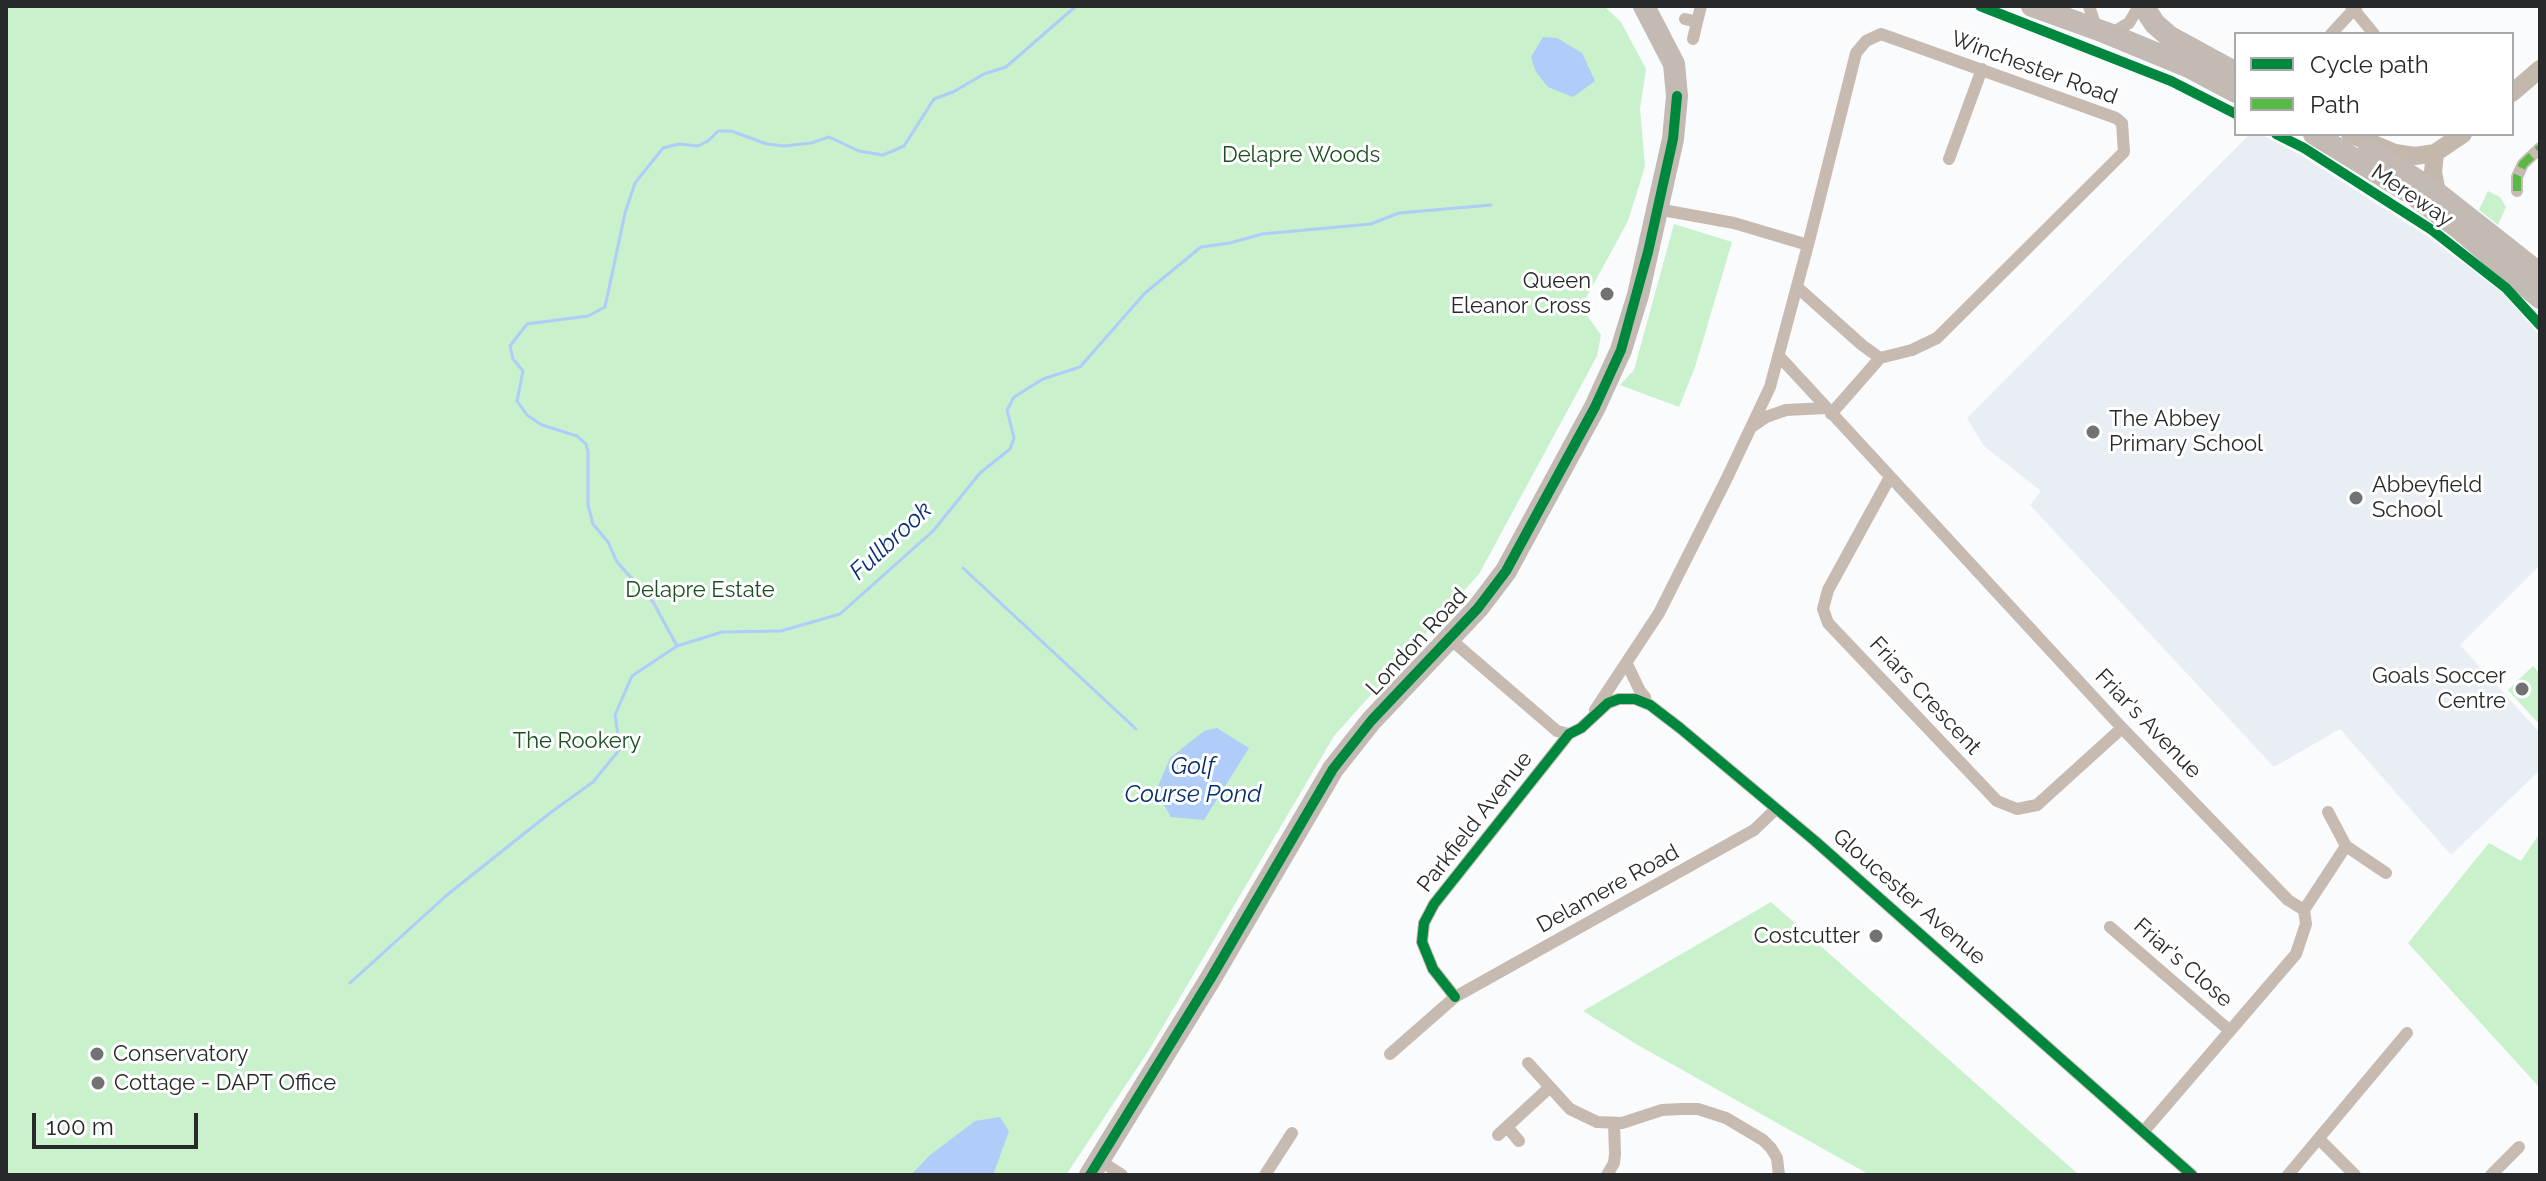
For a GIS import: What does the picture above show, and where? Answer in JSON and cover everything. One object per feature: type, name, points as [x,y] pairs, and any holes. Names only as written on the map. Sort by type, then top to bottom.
[{"type":"highway","points":[[2032,6],[2189,67],[2234,91]]},
{"type":"highway","points":[[2141,6],[2170,37],[2234,72]]},
{"type":"highway","name":"London Road","points":[[1095,1167],[1196,1003],[1333,769],[1371,721],[1478,608],[1506,571],[1595,407],[1621,350],[1638,295],[1673,139],[1677,96],[1674,64],[1648,8]]},
{"type":"highway","name":"Mereway","points":[[2317,136],[2446,218],[2540,298]]},
{"type":"highway","name":"Mereway","points":[[2350,136],[2437,193],[2540,274]]},
{"type":"street","points":[[1693,39],[1691,20],[1701,6]]},
{"type":"street","points":[[2089,6],[2095,24],[2104,32],[2122,30],[2141,6]]},
{"type":"street","points":[[2333,32],[2354,7],[2373,32]]},
{"type":"street","name":"Winchester Road","points":[[1808,245],[1856,53],[1866,41],[1881,34],[2116,118],[2122,123],[2124,152],[1937,338],[1912,350],[1880,358]]},
{"type":"street","points":[[1949,159],[1982,69]]},
{"type":"street","points":[[2514,91],[2540,69]]},
{"type":"street","points":[[2352,136],[2395,153],[2415,156],[2435,153],[2460,136]]},
{"type":"street","points":[[2517,191],[2517,177],[2523,164],[2540,148]]},
{"type":"street","points":[[2435,153],[2433,172],[2437,193]]},
{"type":"street","points":[[1596,713],[1595,708],[1659,613],[1770,387],[1808,245],[1734,223],[1657,209]]},
{"type":"street","points":[[1750,428],[1766,417],[1786,410],[1828,411],[1880,358],[1797,287]]},
{"type":"street","name":"Friar's Avenue","points":[[1779,356],[2122,728],[2288,900],[2304,910]]},
{"type":"street","name":"Friars Crescent","points":[[1890,477],[1828,590],[1823,609],[1828,623],[1997,801],[2017,809],[2037,805],[2122,728]]},
{"type":"street","points":[[1449,638],[1557,731],[1569,734]]},
{"type":"street","points":[[1596,713],[1619,699],[1646,703],[1627,664]]},
{"type":"street","name":"Gloucester Avenue","points":[[1646,703],[1776,809],[2192,1175]]},
{"type":"street","name":"Parkfield Avenue","points":[[1455,997],[1433,969],[1427,955],[1422,942],[1424,923],[1434,904],[1569,734],[1596,713]]},
{"type":"street","name":"Delamere Road","points":[[1390,1054],[1455,997],[1754,830],[1776,809]]},
{"type":"street","points":[[2328,812],[2346,846],[2386,873]]},
{"type":"street","points":[[2144,1131],[2296,954],[2306,924],[2304,910],[2346,846]]},
{"type":"street","name":"Friar's Close","points":[[2110,927],[2229,1030]]},
{"type":"street","points":[[2288,1175],[2407,1033]]},
{"type":"street","points":[[1528,1063],[1570,1109],[1597,1122],[1614,1123],[1662,1110],[1698,1109],[1713,1113],[1763,1140],[1777,1158],[1779,1175]]},
{"type":"street","points":[[1519,1141],[1503,1131],[1549,1088]]},
{"type":"street","points":[[1607,1175],[1614,1163],[1614,1123]]},
{"type":"street","points":[[1265,1175],[1292,1133]]},
{"type":"street","points":[[2319,1139],[2355,1175]]},
{"type":"street","points":[[2491,1175],[2519,1147]]},
{"type":"street","points":[[1095,1167],[1122,1175]]},
{"type":"shaded area","name":"Abbeyfield School","points":[[2248,136],[2264,136],[2302,156],[2428,237],[2503,293],[2540,336],[2540,565],[2460,645],[2540,733],[2540,770],[2451,855],[2340,729],[2274,767],[2030,505],[2041,491],[1984,446],[1967,418]]},
{"type":"green space","name":"Delapre Estate","points":[[6,6],[1604,6],[1621,22],[1646,69],[1640,109],[1645,166],[1628,221],[1581,307],[1601,335],[1597,356],[1479,574],[1334,736],[1149,1050],[1066,1175],[6,1175]]},
{"type":"green space","points":[[2488,191],[2500,197],[2506,207],[2498,225],[2479,210]]},
{"type":"green space","points":[[1674,224],[1732,242],[1695,367],[1679,407],[1620,385],[1634,370]]},
{"type":"green space","points":[[2533,666],[2540,674],[2540,725],[2508,690]]},
{"type":"green space","points":[[2540,833],[2540,1088],[2408,943],[2489,843],[2521,861]]},
{"type":"green space","points":[[1771,902],[2079,1175],[1870,1175],[1583,1011]]},
{"type":"water","points":[[1543,37],[1557,38],[1582,53],[1595,81],[1573,97],[1548,87],[1536,72],[1531,57]]},
{"type":"water","name":"Golf Course Pond","points":[[1217,728],[1249,748],[1204,820],[1171,817],[1156,791],[1170,758],[1204,731]]},
{"type":"water","points":[[1000,1117],[1009,1131],[993,1175],[911,1175],[930,1155],[975,1121]]},
{"type":"waterway","points":[[677,646],[653,602],[617,562],[608,542],[593,524],[588,505],[586,444],[577,436],[542,425],[527,415],[517,401],[523,371],[513,359],[510,346],[527,324],[588,316],[605,307],[625,213],[635,183],[663,148],[679,144],[698,146],[718,131],[731,131],[767,144],[784,146],[829,137],[859,151],[883,155],[904,146],[934,99],[984,74],[1006,67],[1076,6]]},
{"type":"waterway","name":"Fullbrook","points":[[350,983],[447,895],[593,782],[620,749],[615,715],[632,676],[677,646],[722,632],[781,631],[840,614],[933,531],[980,473],[1010,449],[1014,438],[1007,410],[1014,397],[1043,379],[1080,367],[1145,293],[1201,247],[1262,234],[1371,224],[1399,213],[1491,205]]},
{"type":"waterway","points":[[963,568],[1136,729]]},
{"type":"marked path","points":[[2517,191],[2517,177],[2523,164],[2540,148]]},
{"type":"cycle path","points":[[1980,6],[2171,81],[2234,113]]},
{"type":"cycle path","points":[[1090,1175],[1211,978],[1333,769],[1371,721],[1478,608],[1506,571],[1595,407],[1621,350],[1648,252],[1673,139],[1677,96]]},
{"type":"cycle path","points":[[2280,136],[2304,148],[2432,230],[2506,288],[2540,325]]},
{"type":"cycle path","points":[[1455,997],[1433,969],[1422,942],[1424,923],[1434,904],[1569,734],[1581,728],[1608,703],[1635,699],[1650,705],[1680,728],[1815,841],[2192,1175]]},
{"type":"place","name":"Queen Eleanor Cross","points":[[1607,294]]},
{"type":"place","name":"The Abbey Primary School","points":[[2093,432]]},
{"type":"place","name":"Abbeyfield School","points":[[2356,498]]},
{"type":"place","name":"Goals Soccer Centre","points":[[2522,689]]},
{"type":"place","name":"Costcutter","points":[[1876,936]]},
{"type":"place","name":"Conservatory","points":[[97,1054]]},
{"type":"place","name":"Cottage - DAPT Office","points":[[98,1083]]},
{"type":"park label","name":"Delapre Woods","points":[[1301,155]]},
{"type":"park label","name":"The Rookery","points":[[577,741]]}]
